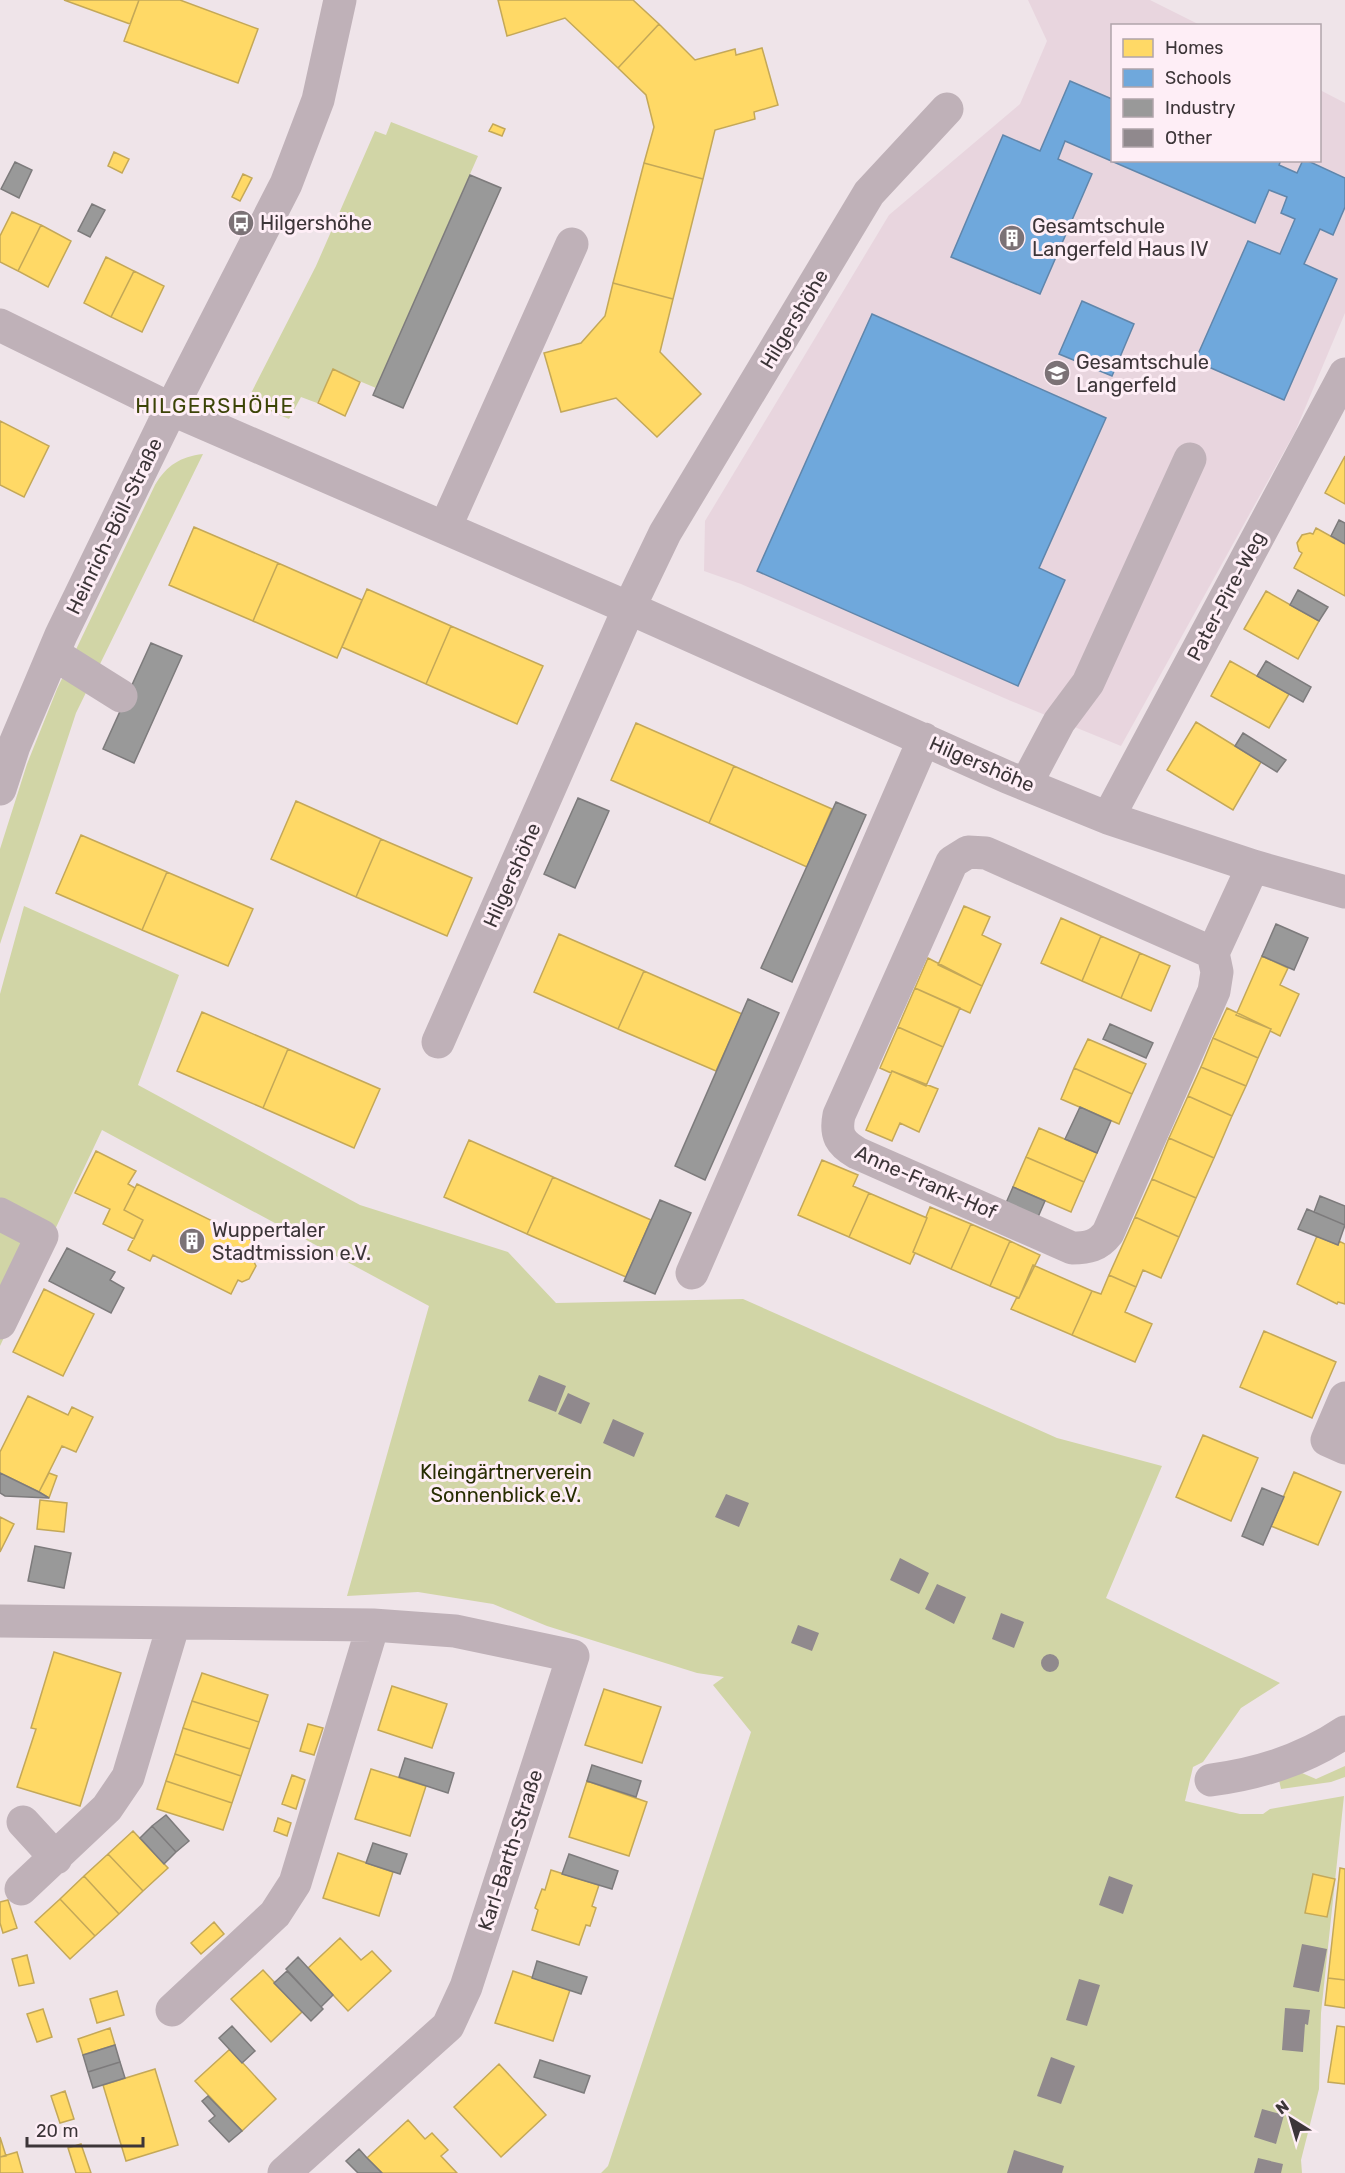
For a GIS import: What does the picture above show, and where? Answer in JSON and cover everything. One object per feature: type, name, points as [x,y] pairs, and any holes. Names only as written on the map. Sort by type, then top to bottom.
[{"type":"street","name":"Heinrich-Böll-Straße","points":[[0,789],[14,746],[61,635],[171,409],[286,184],[318,100],[340,0]]},
{"type":"street","name":"Hilgershöhe","points":[[438,1042],[629,608],[665,533],[869,193],[947,109]]},
{"type":"street","points":[[444,528],[572,244]]},
{"type":"street","name":"Hilgershöhe","points":[[0,325],[171,409],[1026,784],[1108,818],[1253,866],[1345,891]]},
{"type":"street","name":"Pater-Pire-Weg","points":[[1108,818],[1345,374]]},
{"type":"street","points":[[1026,784],[1059,722],[1088,683],[1190,459]]},
{"type":"street","points":[[54,654],[122,696]]},
{"type":"street","points":[[692,1273],[924,740]]},
{"type":"street","name":"Anne-Frank-Hof","points":[[1213,953],[986,853],[968,852],[952,862],[839,1115],[836,1130],[846,1146],[858,1153],[1072,1248],[1087,1248],[1101,1242],[1108,1233],[1214,991],[1217,972],[1213,953],[1253,866]]},
{"type":"street","points":[[0,1214],[42,1236],[0,1323]]},
{"type":"street","points":[[1345,1398],[1327,1440],[1345,1448]]},
{"type":"street","name":"Karl-Barth-Straße","points":[[0,1621],[373,1625],[455,1631],[573,1656],[466,1987],[447,2026],[285,2173]]},
{"type":"street","points":[[21,1889],[107,1808],[128,1777],[174,1623]]},
{"type":"street","points":[[172,2010],[275,1914],[295,1883],[373,1625]]},
{"type":"street","points":[[1211,1780],[1262,1770],[1320,1748],[1345,1732]]},
{"type":"street","points":[[23,1822],[56,1858]]},
{"type":"shaded area","name":"Gesamtschule Langerfeld","points":[[1028,0],[1150,0],[1198,24],[1111,24],[1111,162],[1321,162],[1321,91],[1345,103],[1345,313],[1295,432],[1121,746],[741,584],[704,571],[705,521],[889,215],[1020,104],[1047,41]]},
{"type":"green space","points":[[391,122],[478,156],[376,388],[333,370],[317,403],[301,397],[289,419],[247,401],[316,266],[375,131],[386,135]]},
{"type":"green space","points":[[203,454],[76,713],[0,944],[0,849],[27,764],[57,689],[155,485],[164,472],[175,463],[187,457]]},
{"type":"green space","name":"Kleingärtnerverein Sonnenblick e.V.","points":[[24,906],[179,975],[138,1085],[360,1205],[508,1252],[556,1303],[743,1299],[1057,1438],[1162,1466],[1106,1598],[1280,1683],[1241,1708],[1203,1762],[1193,1767],[1185,1801],[1240,1814],[1263,1814],[1270,1809],[1344,1796],[1321,2013],[1319,2089],[1301,2160],[1302,2173],[601,2173],[608,2166],[751,1732],[713,1685],[724,1677],[697,1673],[547,1626],[493,1604],[418,1592],[347,1596],[429,1306],[102,1130],[0,1346],[0,994]]},
{"type":"green space","points":[[1345,1766],[1345,1777],[1331,1782],[1281,1789],[1279,1780],[1302,1773],[1316,1779]]},
{"type":"building: Homes","points":[[64,0],[139,0],[130,24]]},
{"type":"building: Homes","points":[[139,0],[180,0],[258,29],[238,83],[124,41]]},
{"type":"building: Homes","points":[[498,0],[633,0],[659,24],[618,68],[565,18],[507,36]]},
{"type":"building: Homes","points":[[659,24],[695,60],[735,49],[736,55],[762,48],[778,105],[754,112],[755,119],[715,130],[703,179],[644,163],[654,127],[646,95],[618,68]]},
{"type":"building: Homes","points":[[493,124],[505,129],[502,136],[489,131]]},
{"type":"building: Homes","points":[[114,152],[129,159],[122,173],[108,166]]},
{"type":"building: Homes","points":[[644,163],[703,179],[673,299],[613,283]]},
{"type":"building: Homes","points":[[243,174],[252,178],[240,201],[232,197]]},
{"type":"building: Homes","points":[[12,212],[41,225],[18,271],[0,262],[0,236]]},
{"type":"building: Homes","points":[[41,225],[71,241],[48,287],[18,271]]},
{"type":"building: Homes","points":[[106,257],[134,271],[111,317],[84,303]]},
{"type":"building: Homes","points":[[134,271],[164,286],[142,332],[111,317]]},
{"type":"building: Homes","points":[[613,283],[673,299],[660,352],[701,394],[657,437],[616,398],[561,412],[544,353],[581,343],[605,316]]},
{"type":"building: Homes","points":[[333,369],[360,382],[345,416],[318,403]]},
{"type":"building: Homes","points":[[0,421],[49,446],[24,497],[0,485]]},
{"type":"building: Homes","points":[[1345,456],[1345,504],[1325,493]]},
{"type":"building: Homes","points":[[194,527],[278,563],[253,621],[169,585]]},
{"type":"building: Homes","points":[[1316,528],[1345,544],[1345,596],[1294,568],[1302,553],[1297,543],[1302,535],[1313,534]]},
{"type":"building: Homes","points":[[278,563],[362,600],[337,658],[253,621]]},
{"type":"building: Homes","points":[[367,589],[451,626],[426,684],[342,647]]},
{"type":"building: Homes","points":[[1266,591],[1319,621],[1298,659],[1244,629]]},
{"type":"building: Homes","points":[[451,626],[543,666],[517,724],[426,684]]},
{"type":"building: Homes","points":[[1230,661],[1289,694],[1269,728],[1211,696]]},
{"type":"building: Homes","points":[[1196,722],[1261,762],[1233,810],[1167,770]]},
{"type":"building: Homes","points":[[636,723],[734,766],[709,823],[611,780]]},
{"type":"building: Homes","points":[[734,766],[832,809],[807,867],[709,823]]},
{"type":"building: Homes","points":[[296,801],[381,839],[356,897],[271,859]]},
{"type":"building: Homes","points":[[81,835],[167,872],[142,930],[56,893]]},
{"type":"building: Homes","points":[[381,839],[472,878],[447,936],[356,897]]},
{"type":"building: Homes","points":[[167,872],[253,909],[228,966],[142,930]]},
{"type":"building: Homes","points":[[964,906],[990,917],[982,935],[1001,944],[982,986],[938,965]]},
{"type":"building: Homes","points":[[1061,918],[1101,936],[1082,981],[1041,963]]},
{"type":"building: Homes","points":[[559,934],[644,971],[618,1029],[534,992]]},
{"type":"building: Homes","points":[[1101,936],[1140,953],[1121,998],[1082,981]]},
{"type":"building: Homes","points":[[1140,953],[1170,966],[1151,1011],[1121,998]]},
{"type":"building: Homes","points":[[1262,956],[1288,968],[1280,985],[1299,994],[1280,1036],[1270,1031],[1271,1029],[1236,1015]]},
{"type":"building: Homes","points":[[928,958],[982,986],[970,1013],[915,988]]},
{"type":"building: Homes","points":[[644,971],[742,1014],[716,1071],[618,1029]]},
{"type":"building: Homes","points":[[915,988],[960,1008],[943,1047],[898,1027]]},
{"type":"building: Homes","points":[[1227,1008],[1271,1029],[1258,1058],[1213,1038]]},
{"type":"building: Homes","points":[[202,1012],[288,1049],[263,1108],[177,1071]]},
{"type":"building: Homes","points":[[898,1027],[943,1047],[926,1086],[880,1068]]},
{"type":"building: Homes","points":[[1213,1038],[1258,1058],[1246,1086],[1201,1067]]},
{"type":"building: Homes","points":[[1088,1039],[1146,1064],[1132,1094],[1074,1068]]},
{"type":"building: Homes","points":[[288,1049],[380,1089],[354,1148],[263,1108]]},
{"type":"building: Homes","points":[[1201,1067],[1246,1086],[1232,1116],[1188,1096]]},
{"type":"building: Homes","points":[[1074,1068],[1132,1094],[1119,1124],[1061,1099]]},
{"type":"building: Homes","points":[[892,1071],[938,1089],[919,1132],[900,1123],[892,1141],[866,1130]]},
{"type":"building: Homes","points":[[1188,1096],[1232,1116],[1214,1158],[1169,1138]]},
{"type":"building: Homes","points":[[1039,1128],[1097,1153],[1084,1182],[1026,1157]]},
{"type":"building: Homes","points":[[1169,1138],[1214,1158],[1196,1198],[1152,1179]]},
{"type":"building: Homes","points":[[469,1140],[553,1177],[527,1234],[444,1197]]},
{"type":"building: Homes","points":[[96,1151],[136,1171],[128,1184],[135,1188],[124,1210],[143,1220],[134,1239],[103,1224],[110,1209],[75,1193]]},
{"type":"building: Homes","points":[[1026,1157],[1084,1182],[1071,1212],[1013,1187]]},
{"type":"building: Homes","points":[[822,1160],[858,1175],[853,1186],[869,1193],[849,1237],[798,1215]]},
{"type":"building: Homes","points":[[553,1177],[651,1220],[626,1277],[527,1234]]},
{"type":"building: Homes","points":[[1152,1179],[1196,1198],[1179,1237],[1135,1217]]},
{"type":"building: Homes","name":"Wuppertaler Stadtmission e.V.","points":[[137,1184],[257,1243],[249,1258],[256,1266],[249,1279],[242,1282],[238,1280],[231,1294],[153,1255],[150,1261],[128,1250],[143,1220],[124,1210]]},
{"type":"building: Homes","points":[[869,1193],[927,1218],[910,1264],[849,1237]]},
{"type":"building: Homes","points":[[930,1207],[971,1224],[951,1269],[913,1252]]},
{"type":"building: Homes","points":[[1135,1217],[1179,1237],[1161,1278],[1143,1270],[1136,1287],[1109,1275]]},
{"type":"building: Homes","points":[[971,1224],[1010,1241],[990,1286],[951,1269]]},
{"type":"building: Homes","points":[[1317,1236],[1338,1245],[1339,1241],[1345,1244],[1345,1304],[1338,1302],[1337,1304],[1297,1284]]},
{"type":"building: Homes","points":[[1010,1241],[1040,1255],[1019,1298],[990,1286]]},
{"type":"building: Homes","points":[[1033,1265],[1092,1291],[1072,1335],[1011,1309],[1017,1297],[1019,1298]]},
{"type":"building: Homes","points":[[1109,1275],[1136,1287],[1125,1312],[1152,1324],[1135,1362],[1072,1335],[1092,1291],[1101,1294]]},
{"type":"building: Homes","points":[[44,1289],[94,1314],[63,1376],[13,1352]]},
{"type":"building: Homes","points":[[1264,1331],[1336,1362],[1312,1418],[1240,1387]]},
{"type":"building: Homes","points":[[28,1396],[68,1415],[72,1407],[93,1417],[76,1452],[62,1446],[39,1492],[0,1473],[0,1452]]},
{"type":"building: Homes","points":[[1203,1435],[1258,1458],[1231,1521],[1176,1497]]},
{"type":"building: Homes","points":[[1294,1472],[1341,1492],[1318,1545],[1271,1526]]},
{"type":"building: Homes","points":[[49,1473],[57,1476],[49,1498],[39,1492]]},
{"type":"building: Homes","points":[[40,1500],[67,1503],[64,1532],[37,1529]]},
{"type":"building: Homes","points":[[0,1517],[14,1524],[0,1552]]},
{"type":"building: Homes","points":[[54,1652],[121,1673],[80,1806],[17,1787],[36,1729],[31,1728]]},
{"type":"building: Homes","points":[[202,1673],[268,1695],[259,1722],[192,1701]]},
{"type":"building: Homes","points":[[392,1686],[447,1704],[432,1748],[378,1730]]},
{"type":"building: Homes","points":[[604,1689],[661,1707],[642,1763],[585,1745]]},
{"type":"building: Homes","points":[[192,1701],[259,1722],[250,1749],[183,1728]]},
{"type":"building: Homes","points":[[308,1724],[323,1728],[314,1755],[300,1751]]},
{"type":"building: Homes","points":[[183,1728],[250,1749],[241,1776],[175,1754]]},
{"type":"building: Homes","points":[[175,1754],[241,1776],[232,1803],[166,1781]]},
{"type":"building: Homes","points":[[371,1769],[426,1786],[410,1836],[355,1819]]},
{"type":"building: Homes","points":[[292,1775],[305,1780],[296,1809],[282,1804]]},
{"type":"building: Homes","points":[[166,1781],[232,1803],[223,1830],[157,1809]]},
{"type":"building: Homes","points":[[587,1781],[647,1802],[629,1856],[569,1837]]},
{"type":"building: Homes","points":[[278,1818],[291,1823],[287,1836],[274,1831]]},
{"type":"building: Homes","points":[[133,1831],[168,1868],[143,1891],[108,1854]]},
{"type":"building: Homes","points":[[338,1853],[393,1872],[379,1916],[323,1898]]},
{"type":"building: Homes","points":[[108,1854],[143,1891],[119,1914],[84,1876]]},
{"type":"building: Homes","points":[[1340,1868],[1345,1869],[1345,1980],[1328,1978]]},
{"type":"building: Homes","points":[[551,1870],[599,1885],[592,1906],[596,1908],[590,1926],[586,1925],[579,1945],[532,1930],[538,1910],[535,1908],[542,1889],[545,1890]]},
{"type":"building: Homes","points":[[1313,1874],[1335,1879],[1327,1917],[1305,1913]]},
{"type":"building: Homes","points":[[84,1876],[119,1914],[95,1936],[60,1899]]},
{"type":"building: Homes","points":[[60,1899],[95,1936],[70,1959],[35,1922]]},
{"type":"building: Homes","points":[[8,1900],[17,1928],[3,1933],[0,1923],[0,1902]]},
{"type":"building: Homes","points":[[214,1922],[224,1934],[201,1954],[191,1943]]},
{"type":"building: Homes","points":[[340,1938],[361,1960],[372,1951],[391,1971],[348,2011],[308,1968]]},
{"type":"building: Homes","points":[[27,1955],[34,1983],[19,1986],[12,1959]]},
{"type":"building: Homes","points":[[263,1970],[302,2012],[271,2042],[231,1999]]},
{"type":"building: Homes","points":[[513,1971],[570,1990],[553,2041],[495,2023]]},
{"type":"building: Homes","points":[[1328,1978],[1345,1980],[1345,2008],[1325,2005]]},
{"type":"building: Homes","points":[[117,1991],[124,2015],[97,2023],[90,1999]]},
{"type":"building: Homes","points":[[43,2009],[52,2037],[37,2042],[27,2014]]},
{"type":"building: Homes","points":[[1337,2026],[1345,2027],[1345,2084],[1328,2082]]},
{"type":"building: Homes","points":[[110,2028],[115,2045],[83,2055],[78,2039]]},
{"type":"building: Homes","points":[[230,2049],[276,2099],[242,2131],[195,2081]]},
{"type":"building: Homes","points":[[499,2064],[546,2115],[501,2157],[454,2107]]},
{"type":"building: Homes","points":[[155,2069],[178,2145],[126,2161],[103,2085]]},
{"type":"building: Homes","points":[[65,2091],[74,2119],[60,2123],[51,2096]]},
{"type":"building: Homes","points":[[408,2120],[425,2139],[432,2133],[448,2150],[441,2156],[457,2173],[382,2173],[367,2158]]},
{"type":"building: Homes","points":[[0,2137],[6,2156],[0,2157]]},
{"type":"building: Homes","points":[[81,2144],[91,2173],[76,2173],[68,2148]]},
{"type":"building: Homes","points":[[17,2152],[23,2173],[0,2173],[0,2157]]},
{"type":"building: Schools","name":"Gesamtschule Langerfeld Haus IV","points":[[1070,81],[1111,99],[1111,161],[1065,141],[1058,159],[1092,174],[1040,294],[951,257],[1003,135],[1040,151]]},
{"type":"building: Schools","name":"Gesamtschule Langerfeld Haus IV","points":[[1114,162],[1280,162],[1279,165],[1297,173],[1302,162],[1310,162],[1345,178],[1345,207],[1333,235],[1320,229],[1304,264],[1337,279],[1284,400],[1195,361],[1248,241],[1280,254],[1295,219],[1281,213],[1287,197],[1269,190],[1255,223]]},
{"type":"building: Schools","points":[[1082,301],[1134,324],[1112,376],[1059,354]]},
{"type":"building: Schools","points":[[872,314],[1106,418],[1039,568],[1065,580],[1018,686],[757,571]]},
{"type":"building: Industry","points":[[15,162],[32,170],[19,198],[1,189]]},
{"type":"building: Industry","points":[[470,175],[501,188],[403,408],[373,395]]},
{"type":"building: Industry","points":[[92,204],[105,210],[90,237],[78,231]]},
{"type":"building: Industry","points":[[1339,520],[1345,523],[1345,544],[1331,536]]},
{"type":"building: Industry","points":[[1298,590],[1328,607],[1319,621],[1290,605]]},
{"type":"building: Industry","points":[[151,643],[182,656],[134,763],[103,749]]},
{"type":"building: Industry","points":[[1266,661],[1311,687],[1303,702],[1257,676]]},
{"type":"building: Industry","points":[[1243,733],[1286,760],[1277,772],[1235,746]]},
{"type":"building: Industry","points":[[578,798],[609,811],[575,888],[544,874]]},
{"type":"building: Industry","points":[[836,802],[866,815],[792,982],[761,968]]},
{"type":"building: Industry","points":[[1276,924],[1308,938],[1294,970],[1262,956]]},
{"type":"building: Industry","points":[[748,999],[779,1013],[705,1180],[675,1166]]},
{"type":"building: Industry","points":[[1110,1024],[1153,1043],[1146,1058],[1103,1039]]},
{"type":"building: Industry","points":[[1080,1107],[1111,1121],[1097,1153],[1065,1139]]},
{"type":"building: Industry","points":[[1013,1187],[1045,1201],[1038,1217],[1006,1203]]},
{"type":"building: Industry","points":[[1320,1196],[1345,1206],[1345,1225],[1314,1212]]},
{"type":"building: Industry","points":[[660,1200],[691,1213],[655,1294],[624,1281]]},
{"type":"building: Industry","points":[[1307,1209],[1345,1225],[1338,1245],[1298,1229]]},
{"type":"building: Industry","points":[[67,1248],[115,1272],[110,1280],[124,1288],[111,1313],[49,1281]]},
{"type":"building: Industry","points":[[0,1473],[49,1498],[5,1496],[0,1493]]},
{"type":"building: Industry","points":[[1262,1488],[1284,1497],[1263,1545],[1242,1536]]},
{"type":"building: Industry","points":[[35,1546],[71,1553],[64,1588],[28,1581]]},
{"type":"building: Industry","points":[[405,1758],[454,1773],[448,1793],[399,1777]]},
{"type":"building: Industry","points":[[592,1765],[641,1781],[636,1797],[587,1781]]},
{"type":"building: Industry","points":[[166,1815],[189,1841],[176,1852],[152,1826]]},
{"type":"building: Industry","points":[[152,1826],[176,1852],[164,1864],[140,1838]]},
{"type":"building: Industry","points":[[373,1843],[407,1854],[400,1874],[366,1863]]},
{"type":"building: Industry","points":[[569,1854],[618,1871],[612,1889],[562,1874]]},
{"type":"building: Industry","points":[[298,1957],[333,1995],[321,2007],[286,1969]]},
{"type":"building: Industry","points":[[537,1961],[587,1977],[581,1994],[532,1978]]},
{"type":"building: Industry","points":[[287,1971],[323,2009],[311,2021],[274,1983]]},
{"type":"building: Industry","points":[[232,2026],[255,2051],[242,2063],[219,2038]]},
{"type":"building: Industry","points":[[115,2045],[120,2062],[88,2072],[83,2055]]},
{"type":"building: Industry","points":[[540,2060],[590,2076],[584,2093],[534,2077]]},
{"type":"building: Industry","points":[[120,2062],[125,2078],[93,2088],[88,2072]]},
{"type":"building: Industry","points":[[208,2096],[242,2131],[229,2142],[209,2121],[215,2116],[202,2101]]},
{"type":"building: Industry","points":[[359,2149],[382,2173],[358,2173],[346,2161]]},
{"type":"building: Other","points":[[539,1375],[566,1386],[556,1412],[528,1401]]},
{"type":"building: Other","points":[[568,1393],[590,1403],[581,1424],[558,1414]]},
{"type":"building: Other","points":[[613,1419],[644,1433],[634,1457],[603,1443]]},
{"type":"building: Other","points":[[726,1494],[749,1503],[739,1527],[715,1517]]},
{"type":"building: Other","points":[[900,1558],[929,1573],[919,1594],[890,1580]]},
{"type":"building: Other","points":[[937,1584],[966,1597],[954,1624],[925,1609]]},
{"type":"building: Other","points":[[1001,1613],[1024,1622],[1014,1648],[992,1639]]},
{"type":"building: Other","points":[[798,1625],[819,1633],[812,1651],[791,1643]]},
{"type":"building: Other","points":[[1050,1654],[1056,1657],[1059,1663],[1056,1669],[1050,1672],[1044,1669],[1041,1663],[1044,1657]]},
{"type":"building: Other","points":[[1109,1876],[1133,1885],[1123,1914],[1099,1905]]},
{"type":"building: Other","points":[[1302,1944],[1327,1949],[1319,1992],[1293,1987]]},
{"type":"building: Other","points":[[1079,1979],[1100,1985],[1087,2026],[1066,2020]]},
{"type":"building: Other","points":[[1285,2008],[1310,2010],[1308,2025],[1305,2024],[1303,2052],[1282,2050]]},
{"type":"building: Other","points":[[1051,2057],[1075,2066],[1061,2104],[1037,2096]]},
{"type":"building: Other","points":[[1262,2109],[1284,2115],[1276,2144],[1254,2137]]},
{"type":"building: Other","points":[[1014,2150],[1064,2166],[1062,2173],[1007,2173]]},
{"type":"building: Other","points":[[1258,2158],[1283,2164],[1281,2173],[1254,2173]]},
{"type":"place","name":"Hilgershöhe","points":[[241,223]]},
{"type":"place","name":"Gesamtschule Langerfeld Haus IV","points":[[1012,238]]},
{"type":"place","name":"Gesamtschule Langerfeld","points":[[1057,373]]},
{"type":"place","name":"Wuppertaler Stadtmission e.V.","points":[[192,1241]]},
{"type":"district","name":"HILGERSHÖHE","points":[[215,406]]}]
